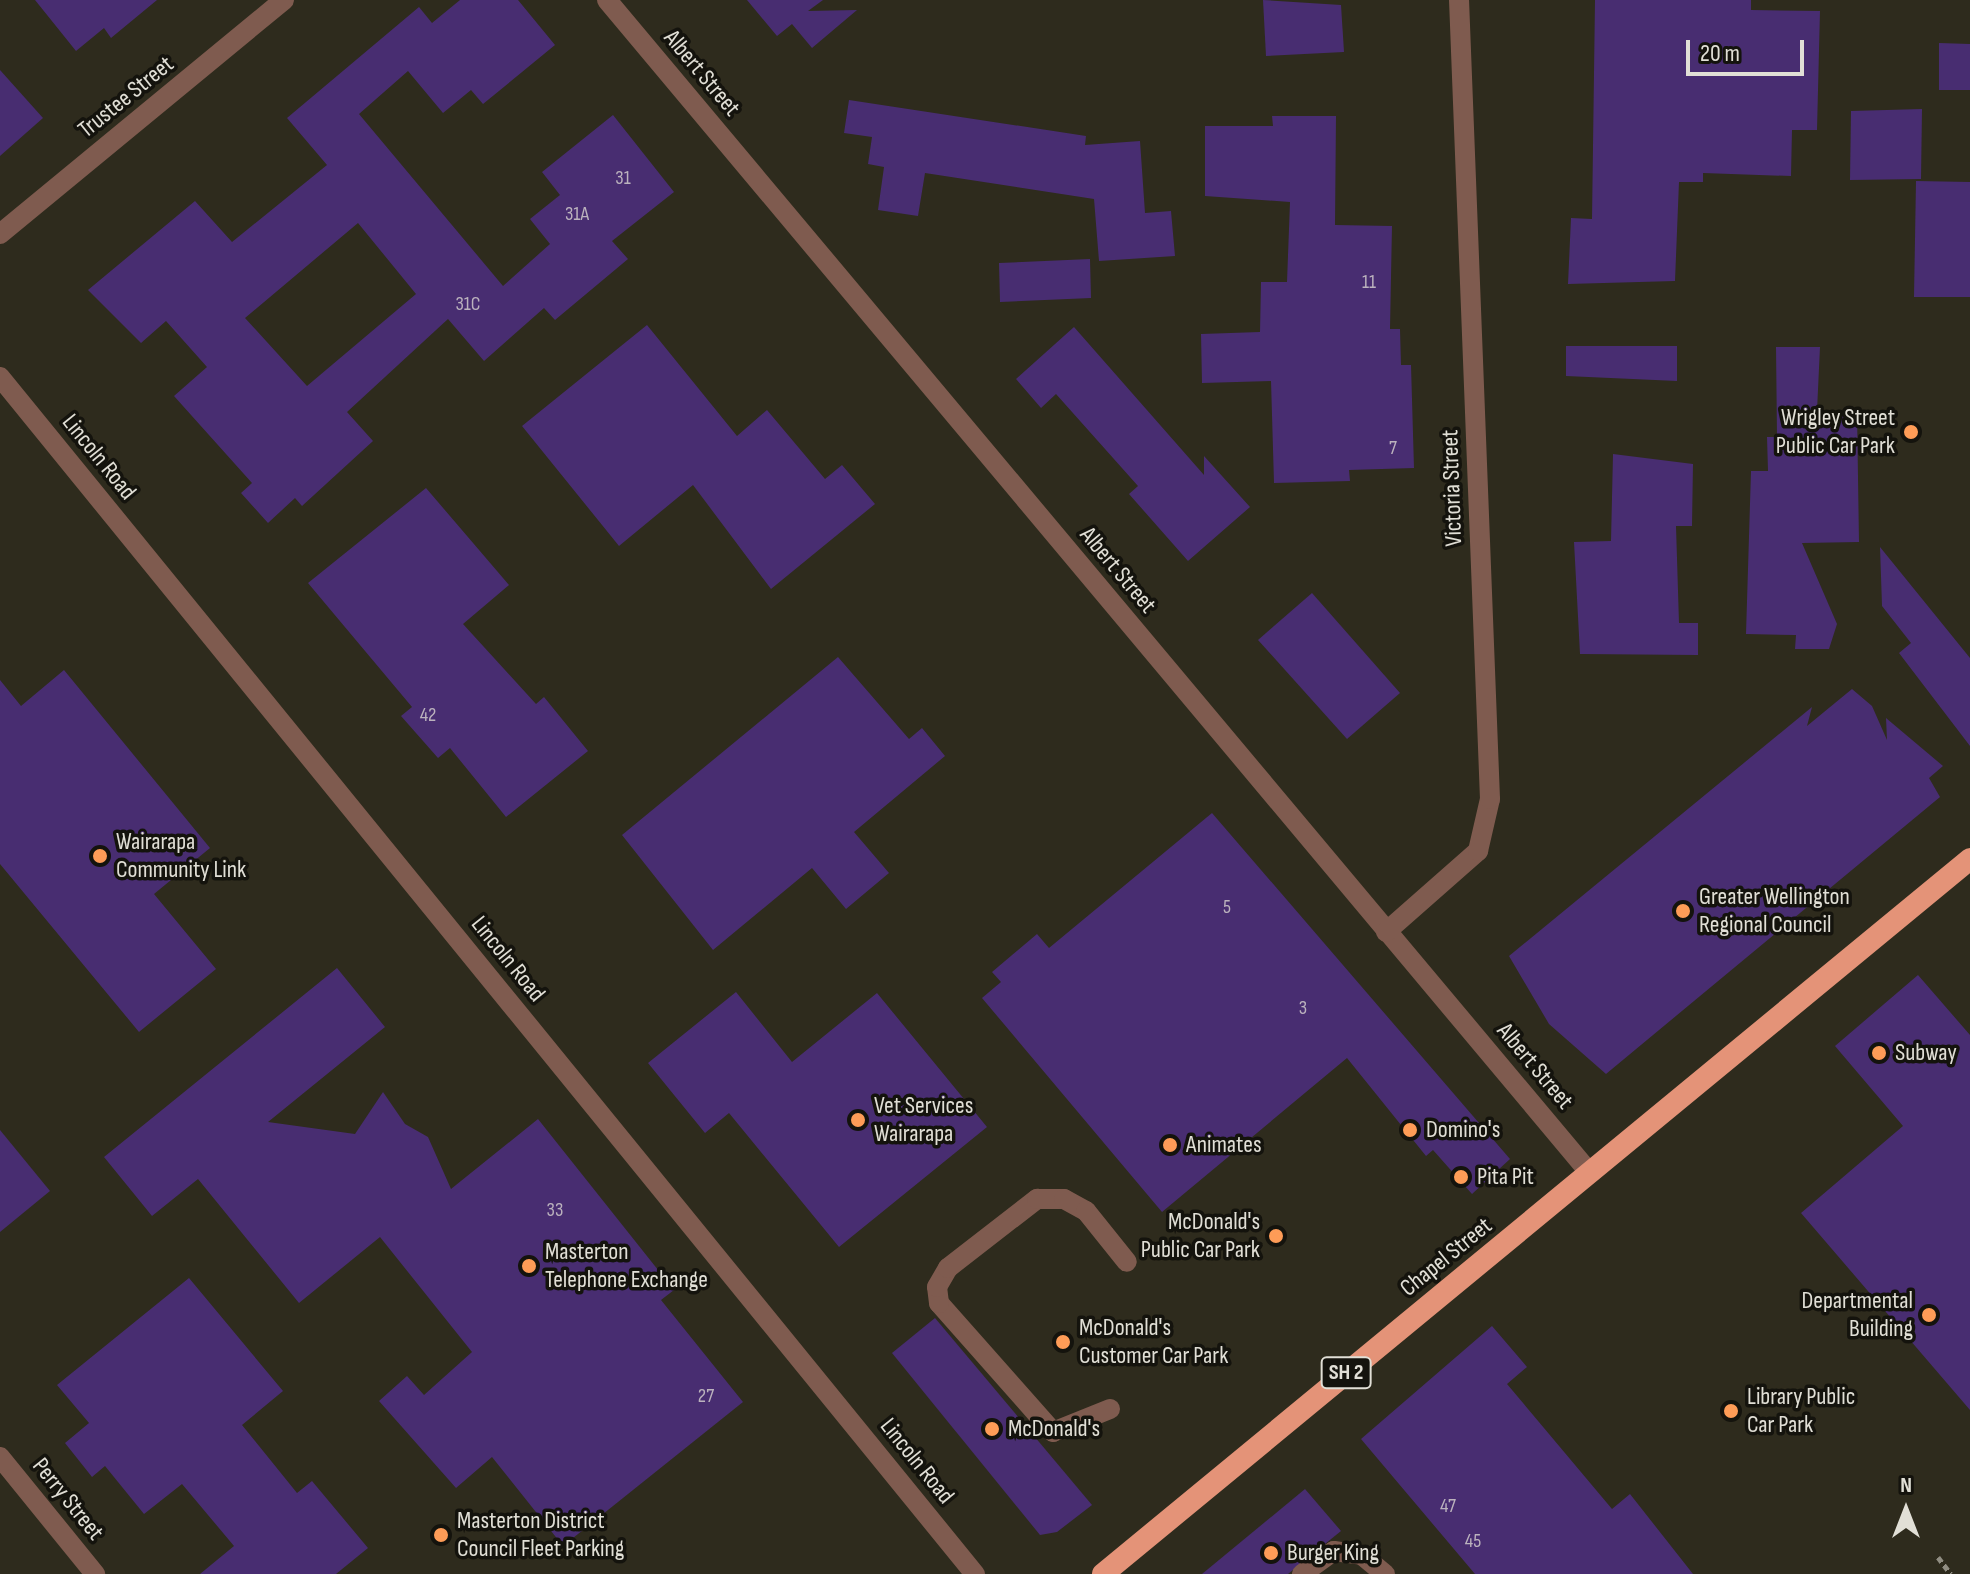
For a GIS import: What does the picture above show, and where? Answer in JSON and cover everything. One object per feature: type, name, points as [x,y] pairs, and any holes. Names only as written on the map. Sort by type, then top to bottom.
[{"type":"highway","name":"Chapel Street","points":[[1103,1574],[1970,859]]},
{"type":"street","name":"Trustee Street","points":[[0,234],[284,0]]},
{"type":"street","name":"Albert Street","points":[[607,0],[1590,1173]]},
{"type":"street","name":"Victoria Street","points":[[1386,932],[1478,851],[1490,799],[1459,0]]},
{"type":"street","name":"Lincoln Road","points":[[0,377],[975,1574]]},
{"type":"street","points":[[1110,1409],[1053,1432],[939,1303],[937,1287],[948,1268],[1037,1199],[1064,1199],[1086,1211],[1127,1262]]},
{"type":"street","name":"Perry Street","points":[[0,1457],[95,1574]]},
{"type":"street","points":[[1302,1574],[1334,1551],[1362,1555],[1385,1574]]},
{"type":"path","points":[[1938,1557],[1951,1574]]},
{"type":"building","points":[[35,0],[157,0],[111,38],[104,28],[76,51]]},
{"type":"building","points":[[460,0],[518,0],[555,45],[483,104],[471,90],[443,113],[408,71],[359,114],[503,286],[550,244],[530,219],[560,195],[542,172],[613,115],[674,192],[612,241],[628,259],[555,320],[544,308],[484,361],[448,319],[347,412],[373,441],[302,506],[295,498],[268,523],[241,493],[252,483],[174,396],[207,367],[166,321],[141,343],[88,290],[195,201],[232,242],[327,165],[287,118],[419,7],[432,23]],"holes":[[[358,223],[416,294],[307,386],[245,318]]]},
{"type":"building","points":[[747,0],[823,0],[808,11],[857,10],[812,48],[792,24],[777,36]]},
{"type":"building","points":[[1263,0],[1341,5],[1344,52],[1266,56]]},
{"type":"building","points":[[1595,0],[1751,0],[1751,10],[1820,11],[1817,130],[1792,130],[1791,176],[1703,173],[1703,182],[1679,182],[1675,281],[1568,284],[1571,218],[1592,219]]},
{"type":"building","points":[[1939,43],[1970,44],[1970,90],[1939,90]]},
{"type":"building","points":[[0,70],[43,118],[0,156]]},
{"type":"building","points":[[849,100],[1086,136],[1085,145],[1140,141],[1145,213],[1171,211],[1175,256],[1099,261],[1094,199],[925,173],[918,216],[878,210],[884,167],[868,164],[872,137],[844,133]]},
{"type":"building","points":[[1922,109],[1921,179],[1850,180],[1851,111]]},
{"type":"building","points":[[1272,116],[1336,116],[1335,225],[1392,226],[1390,329],[1400,329],[1401,365],[1411,365],[1414,468],[1349,470],[1350,481],[1274,483],[1271,381],[1202,383],[1201,334],[1260,332],[1261,282],[1287,282],[1290,202],[1205,196],[1205,126],[1273,126]]},
{"type":"building","points":[[1916,181],[1970,182],[1970,297],[1914,297]]},
{"type":"building","points":[[1090,259],[1091,298],[1000,302],[999,263]]},
{"type":"building","points":[[647,325],[737,436],[767,410],[825,479],[842,465],[875,504],[771,589],[693,485],[619,546],[522,426]]},
{"type":"building","points":[[1074,327],[1204,475],[1204,456],[1250,507],[1188,561],[1129,494],[1138,486],[1056,394],[1041,408],[1016,379]]},
{"type":"building","points":[[1566,346],[1677,346],[1677,381],[1566,376]]},
{"type":"building","points":[[1776,347],[1820,347],[1817,411],[1857,411],[1859,542],[1802,543],[1837,624],[1829,649],[1795,649],[1796,635],[1746,634],[1751,471],[1768,471],[1767,437],[1777,437]]},
{"type":"building","points":[[1613,454],[1693,464],[1692,526],[1676,526],[1679,623],[1698,623],[1698,655],[1580,654],[1574,542],[1611,541]]},
{"type":"building","points":[[426,488],[509,585],[463,624],[536,704],[544,697],[588,751],[506,817],[450,748],[438,758],[401,716],[412,707],[308,583]]},
{"type":"building","points":[[1880,547],[1970,658],[1970,746],[1899,653],[1911,643],[1882,606]]},
{"type":"building","points":[[1312,593],[1400,693],[1347,739],[1258,640]]},
{"type":"building","points":[[838,657],[909,739],[922,728],[945,756],[854,832],[889,873],[846,909],[812,868],[713,950],[622,835]]},
{"type":"building","name":"Wairarapa Community Link","points":[[64,670],[210,848],[154,894],[216,969],[139,1032],[0,864],[0,680],[21,706]]},
{"type":"building","name":"Greater Wellington Regional Council","points":[[1852,689],[1872,706],[1887,740],[1886,718],[1943,766],[1929,778],[1940,797],[1606,1074],[1549,1024],[1509,956],[1812,707],[1807,726]]},
{"type":"building","points":[[1212,813],[1510,1159],[1472,1194],[1433,1150],[1426,1156],[1347,1058],[1162,1212],[982,998],[1001,982],[992,972],[1037,934],[1049,948]]},
{"type":"building","points":[[337,968],[385,1027],[268,1122],[355,1134],[383,1092],[405,1124],[428,1137],[451,1189],[538,1119],[674,1290],[661,1300],[743,1402],[563,1546],[492,1457],[456,1488],[379,1401],[407,1376],[424,1395],[472,1352],[380,1237],[299,1303],[198,1179],[152,1216],[104,1157]]},
{"type":"building","points":[[1918,975],[1970,1035],[1970,1410],[1801,1213],[1903,1126],[1835,1046]]},
{"type":"building","name":"Vet Services Wairarapa","points":[[736,992],[792,1062],[877,993],[987,1127],[839,1247],[729,1113],[705,1133],[648,1063]]},
{"type":"building","points":[[0,1130],[50,1191],[0,1232]]},
{"type":"building","points":[[189,1278],[283,1391],[242,1425],[297,1493],[312,1481],[368,1548],[336,1574],[200,1574],[234,1546],[182,1484],[144,1514],[105,1466],[92,1477],[65,1443],[89,1423],[57,1385]]},
{"type":"building","name":"McDonald's","points":[[935,1318],[1092,1505],[1057,1532],[1040,1535],[892,1353]]},
{"type":"building","points":[[1492,1326],[1527,1367],[1507,1384],[1612,1509],[1630,1494],[1693,1574],[1475,1574],[1361,1439]]},
{"type":"building","name":"Burger King","points":[[1305,1489],[1341,1531],[1288,1574],[1202,1574]]},
{"type":"place","name":"Wrigley Street Public Car Park","points":[[1911,432]]},
{"type":"place","name":"Wairarapa Community Link","points":[[100,856]]},
{"type":"place","name":"Greater Wellington Regional Council","points":[[1683,911]]},
{"type":"place","name":"Subway","points":[[1879,1053]]},
{"type":"place","name":"Vet Services Wairarapa","points":[[858,1120]]},
{"type":"place","name":"Domino's","points":[[1410,1130]]},
{"type":"place","name":"Animates","points":[[1170,1145]]},
{"type":"place","name":"Pita Pit","points":[[1461,1177]]},
{"type":"place","name":"McDonald's Public Car Park","points":[[1276,1236]]},
{"type":"place","name":"Masterton Telephone Exchange","points":[[529,1266]]},
{"type":"place","name":"Departmental Building","points":[[1929,1315]]},
{"type":"place","name":"McDonald's Customer Car Park","points":[[1063,1342]]},
{"type":"place","name":"Library Public Car Park","points":[[1731,1411]]},
{"type":"place","name":"McDonald's","points":[[992,1429]]},
{"type":"place","name":"Masterton District Council Fleet Parking","points":[[441,1535]]},
{"type":"place","name":"Burger King","points":[[1271,1553]]}]
